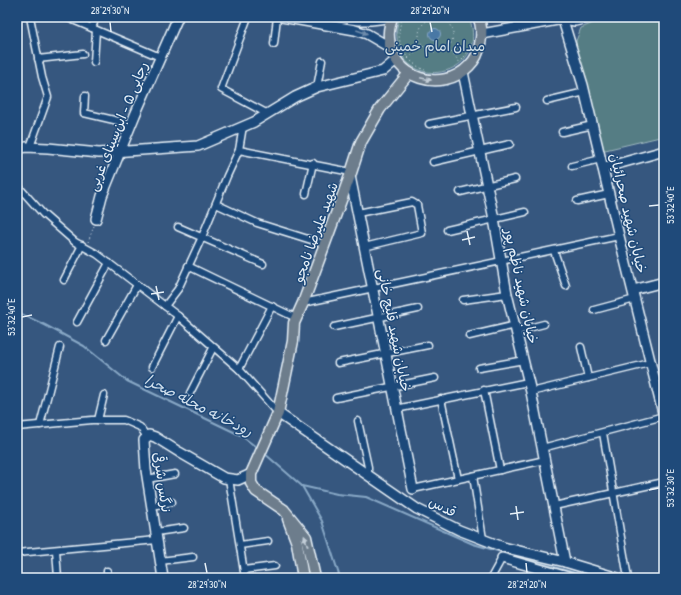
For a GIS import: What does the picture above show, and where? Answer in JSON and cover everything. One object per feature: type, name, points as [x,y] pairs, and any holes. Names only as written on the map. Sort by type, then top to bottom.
[{"type":"main road","points":[[392,17],[389,28],[391,48],[403,59],[409,73],[422,79],[436,81],[450,79],[461,66],[473,62],[480,48],[482,34],[478,17]]},
{"type":"main road","name":"شهید علیرضا نامجو","points":[[251,474],[278,413],[296,318],[303,303],[361,142],[380,109],[409,73]]},
{"type":"main road","points":[[251,474],[251,483],[256,491],[284,510],[306,537],[315,578]]},
{"type":"main road","points":[[284,510],[297,543],[303,578]]},
{"type":"street","points":[[30,17],[38,59],[48,97],[30,147]]},
{"type":"street","points":[[66,17],[160,57]]},
{"type":"street","points":[[94,62],[94,29],[96,17]]},
{"type":"street","name":"رجایی ۵ - ابن‌سینای غربی","points":[[96,219],[102,196],[131,124],[178,17]]},
{"type":"street","points":[[248,17],[221,89],[266,113]]},
{"type":"street","points":[[274,44],[277,17]]},
{"type":"street","points":[[282,17],[355,30],[367,34],[391,48]]},
{"type":"street","points":[[338,17],[355,20],[392,17]]},
{"type":"street","points":[[482,34],[564,18],[575,21],[592,17]]},
{"type":"street","name":"خیابان شهید صحرائیان","points":[[564,18],[585,92],[664,417]]},
{"type":"street","points":[[38,59],[83,54]]},
{"type":"street","points":[[17,149],[30,147],[99,153],[198,146],[243,126],[317,87],[383,71],[403,59]]},
{"type":"street","points":[[317,87],[322,61]]},
{"type":"street","name":"خیابان شهید ناظم پور","points":[[461,66],[494,219],[507,294],[531,392],[565,562]]},
{"type":"street","points":[[547,101],[585,92]]},
{"type":"street","points":[[84,96],[84,113],[131,124]]},
{"type":"street","points":[[429,124],[516,107]]},
{"type":"street","points":[[562,132],[593,125]]},
{"type":"street","points":[[165,306],[178,289],[202,237],[239,150],[243,126]]},
{"type":"street","points":[[433,162],[510,144]]},
{"type":"street","points":[[239,150],[313,164],[350,174]]},
{"type":"street","points":[[572,166],[602,163],[664,151]]},
{"type":"street","points":[[306,194],[313,164]]},
{"type":"street","name":"خیابان شهید قلیچ خانی","points":[[350,174],[412,489]]},
{"type":"street","points":[[460,192],[515,179]]},
{"type":"street","points":[[17,185],[43,214],[75,242],[84,246],[109,263],[178,316],[238,369],[278,413]]},
{"type":"street","points":[[577,201],[609,194]]},
{"type":"street","points":[[358,213],[412,202],[416,205],[422,233],[364,247]]},
{"type":"street","points":[[216,204],[258,223],[324,244]]},
{"type":"street","points":[[447,230],[525,212]]},
{"type":"street","points":[[178,227],[263,264]]},
{"type":"street","points":[[303,303],[619,236]]},
{"type":"street","points":[[64,280],[84,246]]},
{"type":"street","points":[[554,251],[566,286]]},
{"type":"street","points":[[77,322],[109,263]]},
{"type":"street","points":[[188,266],[296,318]]},
{"type":"street","points":[[594,310],[664,282]]},
{"type":"street","points":[[106,340],[137,285]]},
{"type":"street","points":[[463,300],[507,294]]},
{"type":"street","points":[[238,369],[272,306]]},
{"type":"street","points":[[334,327],[418,309]]},
{"type":"street","points":[[152,367],[178,316]]},
{"type":"street","points":[[469,336],[544,324]]},
{"type":"street","points":[[338,363],[428,345]]},
{"type":"street","points":[[40,425],[60,347]]},
{"type":"street","points":[[581,347],[588,378]]},
{"type":"street","points":[[190,393],[213,348]]},
{"type":"street","points":[[479,368],[524,360]]},
{"type":"street","points":[[531,392],[650,363]]},
{"type":"street","points":[[336,398],[435,378]]},
{"type":"street","points":[[396,409],[528,382]]},
{"type":"street","points":[[484,390],[500,470]]},
{"type":"street","points":[[98,420],[104,395]]},
{"type":"street","points":[[441,399],[458,479]]},
{"type":"street","name":"قدس","points":[[278,413],[417,509],[459,530],[503,547],[565,562],[618,578]]},
{"type":"street","points":[[542,448],[664,417]]},
{"type":"street","points":[[17,427],[98,420],[124,420],[140,427],[147,437]]},
{"type":"street","points":[[358,421],[368,467],[368,476]]},
{"type":"street","points":[[603,433],[628,578]]},
{"type":"street","name":"نرگس شرقی","points":[[163,578],[143,448],[144,440],[149,435],[155,437],[212,472],[229,479]]},
{"type":"street","points":[[412,489],[545,460]]},
{"type":"street","points":[[148,479],[175,474]]},
{"type":"street","points":[[245,578],[229,479],[238,480],[251,474]]},
{"type":"street","points":[[473,476],[483,539]]},
{"type":"street","points":[[554,506],[664,482]]},
{"type":"street","points":[[152,506],[172,502]]},
{"type":"street","points":[[17,553],[56,550],[156,536],[184,528]]},
{"type":"street","points":[[240,545],[268,541]]},
{"type":"street","points":[[56,550],[58,578]]},
{"type":"street","points":[[534,567],[537,555]]},
{"type":"street","points":[[160,561],[193,557]]},
{"type":"street","points":[[491,578],[502,558],[534,567],[560,577],[571,578]]},
{"type":"street","points":[[244,570],[275,566]]},
{"type":"street","points":[[106,570],[107,578]]},
{"type":"path","points":[[403,17],[400,25],[399,39],[404,53],[403,59]]},
{"type":"path","points":[[422,17],[426,21]]},
{"type":"path","points":[[449,23],[456,17]]},
{"type":"path","points":[[431,18],[439,18],[449,23],[454,36],[448,47],[442,52],[433,52],[423,46],[420,42],[419,34],[426,21],[431,18]]},
{"type":"path","points":[[403,59],[423,46]]},
{"type":"path","points":[[448,47],[461,66],[469,49]]},
{"type":"path","points":[[403,59],[427,70]]},
{"type":"path","points":[[84,246],[92,232],[96,219]]},
{"type":"green space","name":"میدان امام خمینی","points":[[400,17],[469,17],[473,37],[468,53],[459,65],[445,71],[430,72],[416,68],[405,59],[398,44],[397,30]]},
{"type":"green space","points":[[615,17],[664,17],[664,136],[601,151],[577,52],[576,41],[581,28]]},
{"type":"water","points":[[435,28],[439,30],[441,34],[439,38],[435,40],[431,38],[429,34],[431,30]]},
{"type":"waterway","name":"رودخانه محله صحرا","points":[[17,312],[84,346],[127,381],[240,435],[259,449]]},
{"type":"waterway","name":"رودخانه محله صحرا","points":[[264,453],[302,486],[322,521],[340,578]]},
{"type":"waterway","points":[[302,486],[337,494],[366,497],[473,544],[593,578]]}]
